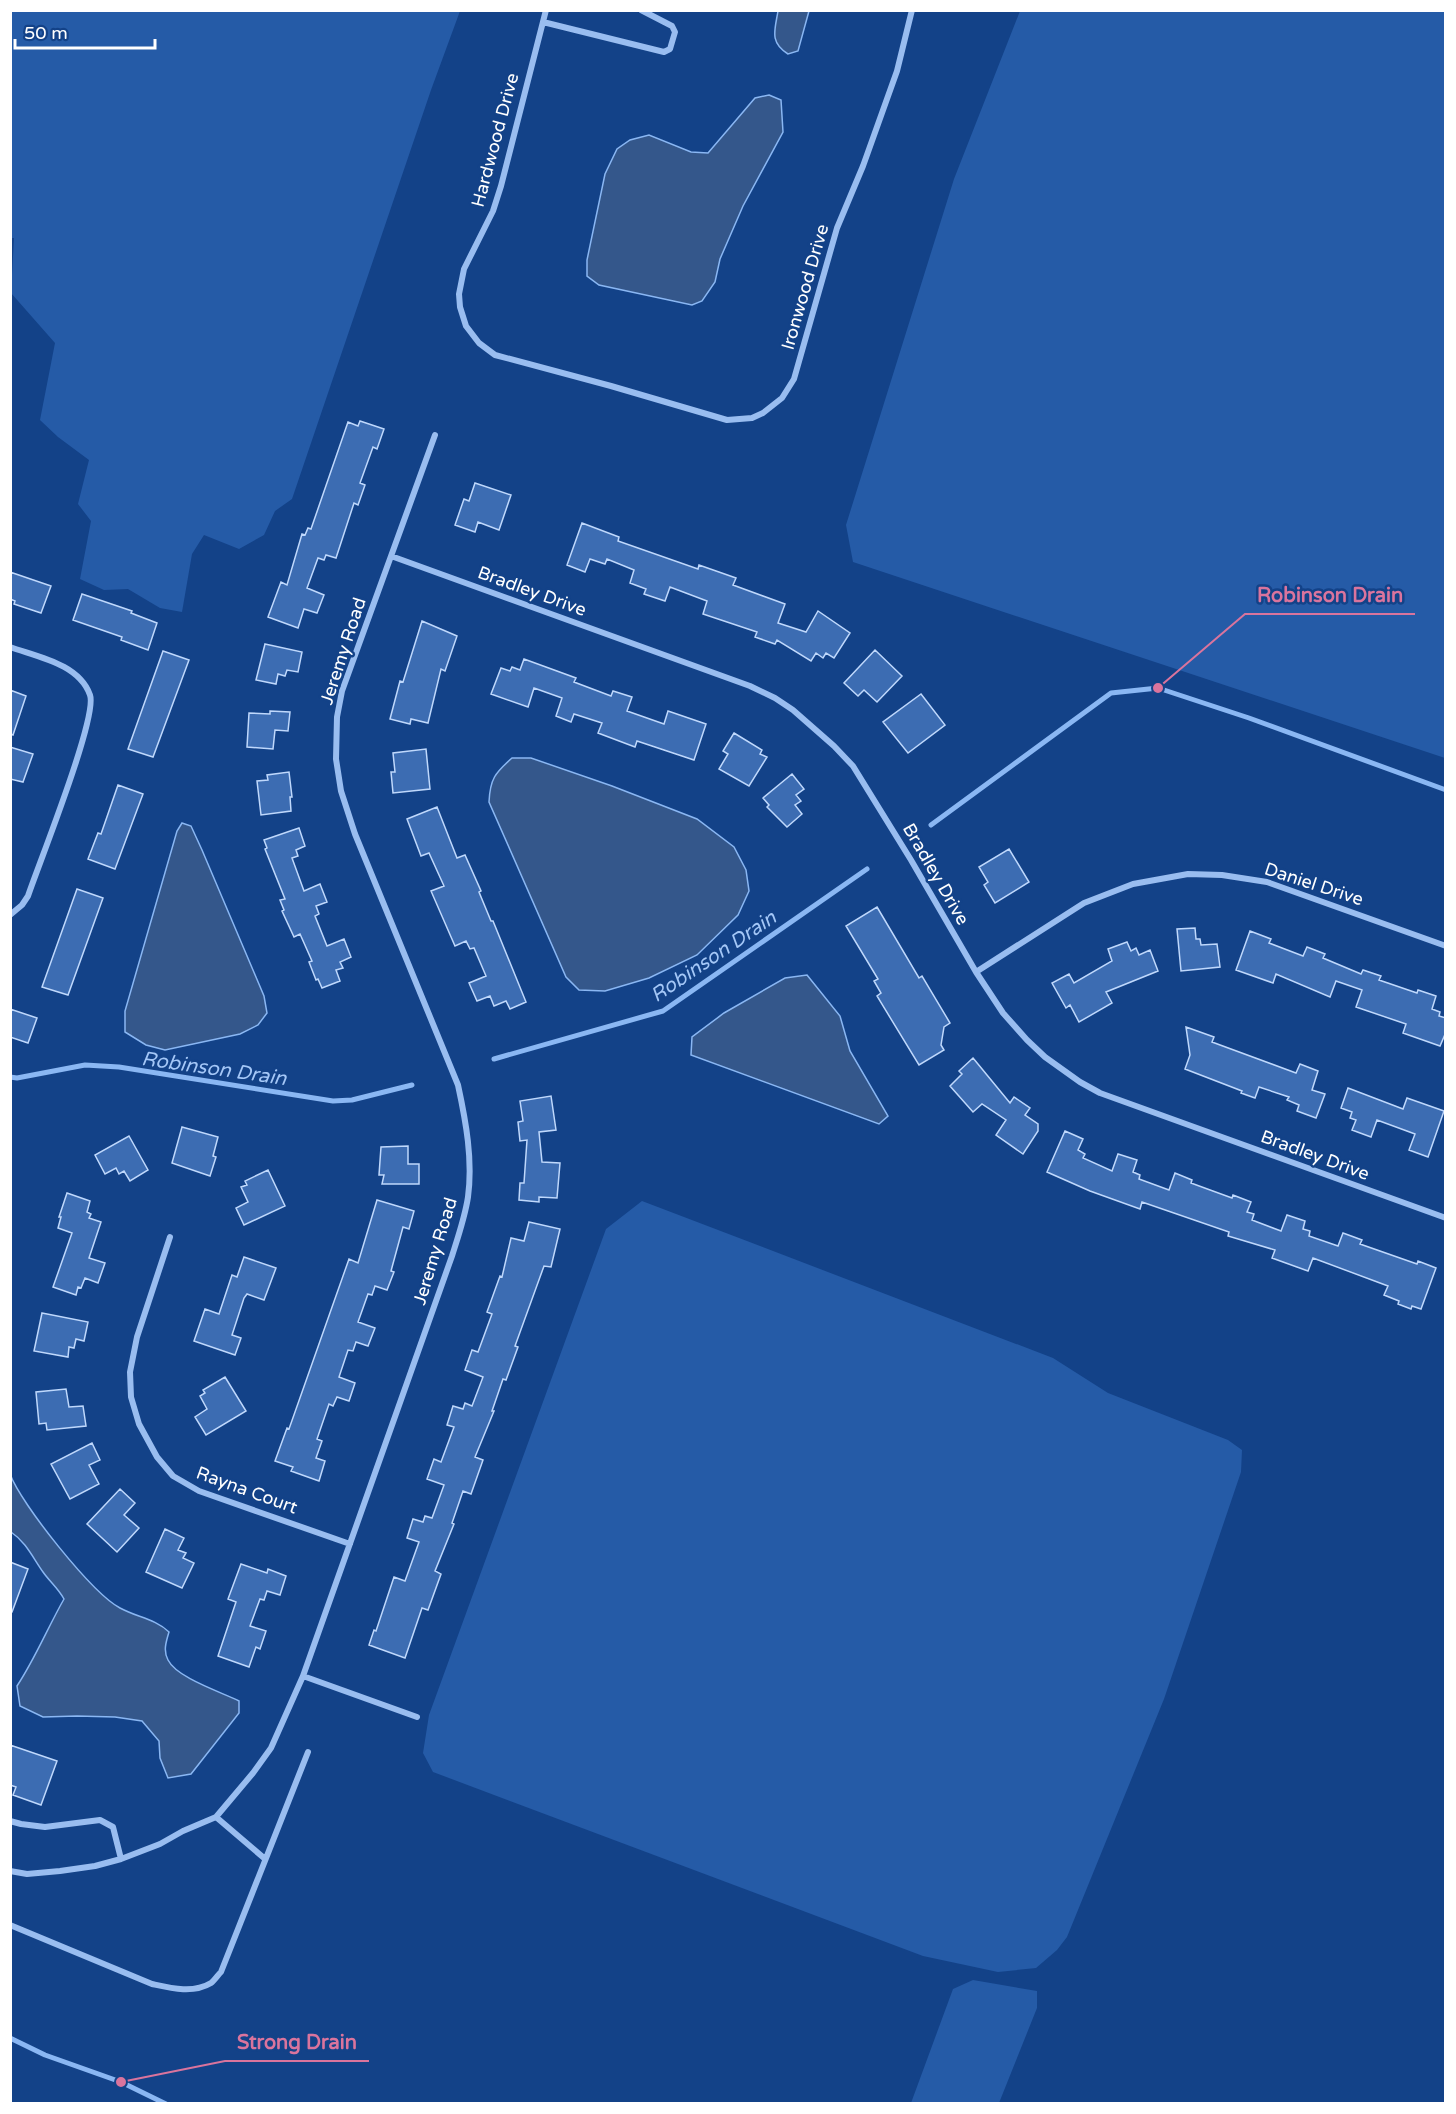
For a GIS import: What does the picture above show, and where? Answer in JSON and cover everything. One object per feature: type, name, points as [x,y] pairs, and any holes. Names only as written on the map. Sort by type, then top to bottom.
[{"type":"street","name":"Hardwood Drive","points":[[546,10],[493,212],[464,269],[460,283],[460,307],[466,326],[472,335],[495,355],[611,386]]},
{"type":"street","points":[[543,22],[664,52],[670,49],[675,32],[672,26],[641,10]]},
{"type":"street","name":"Ironwood Drive","points":[[611,386],[718,419],[733,420],[752,418],[763,413],[789,389],[794,379],[837,228],[863,166],[897,71],[912,10]]},
{"type":"street","name":"Jeremy Road","points":[[10,1871],[27,1874],[95,1866],[160,1844],[216,1817],[253,1773],[271,1748],[303,1676],[453,1256],[467,1200],[469,1181],[467,1137],[458,1085],[355,834],[341,791],[336,759],[337,717],[342,691],[435,435]]},
{"type":"street","name":"Bradley Drive","points":[[391,556],[750,686],[775,698],[793,710],[834,746],[852,766],[1003,1013],[1045,1057],[1100,1093],[1446,1218]]},
{"type":"street","points":[[10,647],[56,663],[70,671],[86,687],[91,700],[84,738],[28,896],[22,905],[10,915]]},
{"type":"street","name":"Daniel Drive","points":[[976,972],[1084,903],[1133,884],[1188,874],[1222,875],[1268,882],[1446,946]]},
{"type":"street","name":"Rayna Court","points":[[170,1237],[137,1336],[130,1372],[131,1397],[139,1424],[157,1457],[173,1476],[199,1491],[350,1544]]},
{"type":"street","points":[[303,1676],[417,1717]]},
{"type":"street","points":[[10,1924],[152,1984],[175,1989],[193,1989],[211,1983],[220,1972],[308,1752]]},
{"type":"street","points":[[216,1817],[264,1858]]},
{"type":"street","points":[[10,1821],[45,1827],[100,1820],[112,1827],[121,1859]]},
{"type":"shaded area","points":[[10,11],[460,11],[292,499],[275,511],[264,535],[239,549],[204,535],[192,554],[182,612],[160,608],[128,589],[104,590],[80,579],[91,521],[78,504],[89,460],[40,420],[55,343],[11,293],[14,238],[11,238]]},
{"type":"shaded area","points":[[778,11],[809,11],[798,51],[788,54],[778,45],[775,30]]},
{"type":"shaded area","points":[[1020,11],[1445,11],[1445,758],[853,562],[846,525],[954,179]]},
{"type":"shaded area","points":[[769,95],[781,100],[783,132],[743,206],[720,259],[715,282],[702,301],[692,305],[599,285],[587,276],[587,260],[605,174],[617,149],[630,140],[649,135],[691,152],[708,153],[755,98]]},
{"type":"shaded area","points":[[512,758],[531,758],[697,819],[734,847],[746,870],[749,891],[738,915],[697,955],[649,978],[605,991],[579,990],[566,977],[489,802],[494,777]]},
{"type":"shaded area","points":[[182,823],[191,826],[202,850],[264,996],[267,1013],[258,1025],[240,1034],[165,1050],[146,1045],[125,1032],[125,1011],[177,831]]},
{"type":"shaded area","points":[[807,975],[840,1016],[850,1051],[888,1116],[879,1124],[691,1055],[692,1037],[724,1013],[785,978]]},
{"type":"shaded area","points":[[642,1201],[1053,1358],[1108,1393],[1228,1440],[1242,1450],[1241,1472],[1164,1699],[1067,1937],[1057,1950],[1036,1968],[998,1972],[923,1956],[433,1772],[423,1753],[429,1715],[606,1229]]},
{"type":"shaded area","points":[[10,1474],[42,1526],[93,1585],[120,1608],[152,1621],[169,1632],[166,1653],[173,1667],[190,1679],[239,1701],[239,1713],[191,1774],[168,1778],[160,1758],[159,1741],[142,1721],[115,1717],[43,1717],[20,1706],[17,1686],[64,1599],[25,1545],[11,1532]]},
{"type":"shaded area","points":[[973,1980],[1037,1991],[1037,2008],[999,2103],[911,2103],[953,1989]]},
{"type":"building","points":[[360,421],[384,429],[377,449],[373,447],[360,483],[365,485],[358,505],[354,503],[336,558],[326,555],[324,560],[318,558],[307,588],[324,595],[317,613],[304,609],[298,628],[268,617],[281,582],[287,585],[302,534],[305,535],[308,528],[311,529],[348,422],[358,426]]},
{"type":"building","points":[[475,483],[511,495],[499,530],[478,522],[475,532],[455,525],[464,499],[469,501]]},
{"type":"building","points":[[582,523],[619,537],[618,541],[698,569],[699,565],[736,578],[733,585],[785,604],[778,623],[806,632],[818,611],[850,633],[834,658],[826,653],[823,658],[816,653],[811,661],[777,640],[775,644],[755,637],[757,632],[703,614],[707,601],[670,587],[665,601],[644,594],[646,589],[630,583],[634,570],[607,559],[605,564],[590,559],[585,572],[567,565]]},
{"type":"building","points":[[10,572],[51,586],[41,613],[14,604],[15,601],[10,599]]},
{"type":"building","points":[[82,594],[132,611],[131,613],[157,623],[148,650],[121,640],[122,637],[73,620]]},
{"type":"building","points":[[422,621],[457,636],[445,671],[441,669],[428,723],[411,719],[410,724],[390,719],[400,681],[403,682]]},
{"type":"building","points":[[265,644],[302,652],[298,672],[287,670],[285,676],[278,674],[276,684],[256,680]]},
{"type":"building","points":[[875,650],[902,676],[877,702],[864,690],[858,696],[844,683]]},
{"type":"building","points":[[163,651],[189,660],[153,757],[128,749]]},
{"type":"building","points":[[524,659],[576,678],[574,682],[611,696],[613,691],[632,697],[627,711],[664,724],[668,711],[706,724],[694,760],[637,741],[635,747],[598,733],[602,723],[574,714],[571,722],[556,716],[562,698],[534,688],[528,707],[491,694],[501,668],[510,671],[512,667],[520,670]]},
{"type":"building","points":[[10,690],[26,696],[13,735],[10,734]]},
{"type":"building","points":[[921,694],[945,725],[908,753],[883,722]]},
{"type":"building","points":[[270,711],[290,712],[288,731],[275,730],[273,749],[247,747],[249,713],[270,714]]},
{"type":"building","points":[[734,733],[762,750],[760,754],[767,757],[749,786],[719,769],[728,754],[723,751]]},
{"type":"building","points":[[10,747],[33,754],[23,782],[10,779]]},
{"type":"building","points":[[426,749],[430,789],[393,793],[391,772],[395,772],[393,753]]},
{"type":"building","points":[[289,772],[291,811],[261,815],[257,781],[268,780],[267,775]]},
{"type":"building","points":[[792,774],[804,789],[796,795],[801,801],[795,805],[802,814],[787,827],[767,807],[769,805],[763,798]]},
{"type":"building","points":[[118,785],[143,794],[115,869],[88,859],[98,833],[101,834]]},
{"type":"building","points":[[437,807],[457,858],[465,855],[526,1002],[510,1009],[506,1001],[494,1006],[490,996],[477,1001],[469,983],[486,976],[474,948],[470,949],[466,941],[455,946],[431,891],[444,886],[429,853],[421,856],[407,819]]},
{"type":"building","points":[[299,828],[305,846],[296,850],[298,856],[292,858],[304,891],[320,884],[327,902],[316,906],[319,914],[315,916],[327,946],[344,939],[351,957],[340,962],[343,968],[336,970],[340,981],[322,988],[318,979],[316,980],[309,962],[312,961],[300,934],[294,937],[282,911],[284,910],[280,900],[285,899],[265,849],[267,848],[264,840]]},
{"type":"building","points":[[1009,849],[1029,882],[995,903],[984,885],[988,882],[979,867]]},
{"type":"building","points":[[77,889],[103,898],[68,995],[42,987]]},
{"type":"building","points":[[877,907],[919,978],[922,976],[950,1023],[944,1027],[941,1045],[944,1050],[919,1065],[877,996],[881,993],[874,981],[878,979],[846,926]]},
{"type":"building","points":[[1195,928],[1196,939],[1200,939],[1201,945],[1217,944],[1220,967],[1181,971],[1177,929]]},
{"type":"building","points":[[1250,931],[1271,939],[1269,943],[1303,956],[1307,947],[1325,954],[1323,958],[1361,974],[1363,970],[1381,976],[1379,980],[1417,993],[1418,990],[1436,996],[1432,1009],[1440,1012],[1439,1016],[1446,1018],[1446,1032],[1440,1046],[1403,1033],[1406,1024],[1356,1007],[1362,990],[1336,981],[1330,997],[1276,974],[1273,983],[1236,970]]},
{"type":"building","points":[[1127,942],[1131,951],[1136,948],[1139,955],[1150,950],[1158,971],[1106,992],[1112,1003],[1079,1022],[1070,1005],[1066,1008],[1052,983],[1069,974],[1074,983],[1112,961],[1108,949]]},
{"type":"building","points":[[10,1009],[37,1018],[28,1043],[10,1037]]},
{"type":"building","points":[[1186,1027],[1214,1037],[1212,1042],[1296,1073],[1300,1064],[1318,1071],[1312,1090],[1325,1094],[1316,1118],[1297,1111],[1299,1105],[1287,1100],[1289,1097],[1259,1087],[1255,1098],[1185,1069],[1190,1055]]},
{"type":"building","points":[[973,1058],[1010,1103],[1014,1097],[1030,1108],[1025,1115],[1038,1124],[1038,1131],[1023,1154],[996,1135],[1006,1120],[982,1104],[973,1112],[950,1086],[962,1074],[959,1071]]},
{"type":"building","points":[[1348,1088],[1403,1109],[1407,1098],[1444,1111],[1428,1157],[1409,1150],[1415,1134],[1377,1120],[1371,1137],[1352,1130],[1356,1120],[1350,1118],[1352,1112],[1341,1108]]},
{"type":"building","points":[[551,1096],[556,1130],[539,1132],[542,1162],[560,1163],[557,1198],[539,1197],[539,1202],[519,1200],[520,1183],[524,1183],[527,1140],[520,1141],[518,1122],[523,1121],[520,1101]]},
{"type":"building","points":[[182,1127],[218,1137],[213,1156],[216,1157],[210,1176],[172,1163]]},
{"type":"building","points":[[1065,1131],[1083,1139],[1078,1150],[1085,1154],[1083,1158],[1112,1171],[1118,1154],[1137,1160],[1133,1172],[1140,1175],[1139,1179],[1169,1190],[1175,1173],[1192,1180],[1191,1183],[1232,1198],[1233,1195],[1251,1202],[1247,1212],[1254,1214],[1252,1220],[1281,1231],[1287,1215],[1305,1221],[1303,1229],[1310,1231],[1309,1236],[1338,1246],[1343,1233],[1362,1240],[1360,1244],[1417,1264],[1418,1261],[1436,1268],[1421,1309],[1412,1306],[1411,1309],[1384,1295],[1388,1286],[1313,1258],[1308,1271],[1272,1258],[1275,1250],[1228,1236],[1229,1232],[1142,1202],[1140,1209],[1047,1172]]},
{"type":"building","points":[[129,1136],[148,1170],[130,1181],[124,1171],[119,1174],[116,1168],[105,1174],[95,1155]]},
{"type":"building","points":[[408,1146],[408,1164],[419,1164],[419,1184],[382,1184],[384,1175],[379,1175],[381,1147]]},
{"type":"building","points":[[268,1170],[285,1206],[244,1225],[236,1208],[248,1202],[241,1187],[247,1185],[245,1181]]},
{"type":"building","points":[[67,1193],[90,1201],[87,1212],[91,1214],[89,1218],[101,1222],[89,1258],[105,1263],[98,1283],[85,1278],[81,1288],[78,1287],[76,1295],[53,1287],[72,1233],[58,1228]]},
{"type":"building","points":[[377,1200],[414,1211],[409,1229],[403,1227],[391,1271],[394,1272],[387,1290],[375,1286],[372,1295],[368,1294],[358,1322],[375,1328],[368,1346],[356,1342],[353,1351],[348,1350],[339,1377],[355,1383],[349,1401],[337,1397],[333,1406],[329,1404],[317,1439],[322,1441],[316,1458],[325,1461],[319,1481],[291,1471],[293,1467],[275,1461],[287,1428],[289,1429],[349,1259],[358,1263]]},
{"type":"building","points":[[529,1222],[560,1229],[551,1267],[544,1266],[515,1346],[518,1347],[506,1380],[503,1379],[492,1411],[494,1411],[475,1457],[483,1460],[471,1494],[463,1491],[452,1523],[454,1524],[435,1571],[441,1574],[428,1610],[422,1608],[405,1658],[369,1645],[394,1577],[405,1581],[419,1542],[407,1538],[413,1519],[423,1522],[425,1516],[432,1518],[444,1485],[427,1479],[434,1459],[441,1462],[454,1427],[447,1425],[453,1406],[463,1409],[465,1403],[472,1406],[483,1377],[465,1370],[472,1350],[478,1352],[492,1314],[487,1312],[500,1276],[502,1277],[511,1238],[524,1241]]},
{"type":"building","points":[[244,1257],[276,1268],[264,1300],[247,1294],[244,1298],[232,1335],[241,1338],[235,1355],[194,1341],[205,1309],[219,1314],[232,1275],[237,1277]]},
{"type":"building","points":[[42,1313],[88,1322],[84,1341],[76,1339],[74,1348],[69,1347],[68,1357],[34,1351]]},
{"type":"building","points":[[225,1377],[246,1411],[206,1435],[195,1417],[207,1409],[200,1396],[205,1393],[203,1390]]},
{"type":"building","points":[[66,1389],[69,1407],[83,1406],[86,1426],[47,1430],[46,1423],[39,1424],[36,1392]]},
{"type":"building","points":[[92,1443],[100,1460],[89,1465],[99,1484],[70,1499],[51,1464]]},
{"type":"building","points":[[120,1489],[135,1503],[124,1515],[139,1528],[117,1552],[87,1524]]},
{"type":"building","points":[[165,1529],[184,1538],[178,1550],[186,1553],[183,1558],[194,1563],[182,1588],[146,1572]]},
{"type":"building","points":[[10,1562],[28,1569],[12,1612],[10,1612]]},
{"type":"building","points":[[241,1564],[267,1573],[268,1569],[286,1576],[280,1595],[267,1591],[264,1600],[260,1599],[250,1626],[266,1631],[260,1649],[256,1647],[249,1667],[218,1656],[236,1602],[228,1599]]},
{"type":"building","points":[[10,1745],[57,1761],[41,1805],[13,1795],[16,1787],[10,1785]]},
{"type":"waterway","name":"Robinson Drain","points":[[931,825],[1111,693],[1158,688],[1249,718],[1446,790]]},
{"type":"waterway","name":"Robinson Drain","points":[[494,1059],[663,1011],[867,869]]},
{"type":"waterway","name":"Robinson Drain","points":[[10,1077],[17,1078],[85,1065],[119,1067],[333,1101],[352,1100],[412,1085]]},
{"type":"waterway","points":[[10,2038],[45,2055],[121,2082],[166,2104]]},
{"type":"place","name":"Robinson Drain","points":[[1158,688]]},
{"type":"place","name":"Strong Drain","points":[[121,2082]]}]
